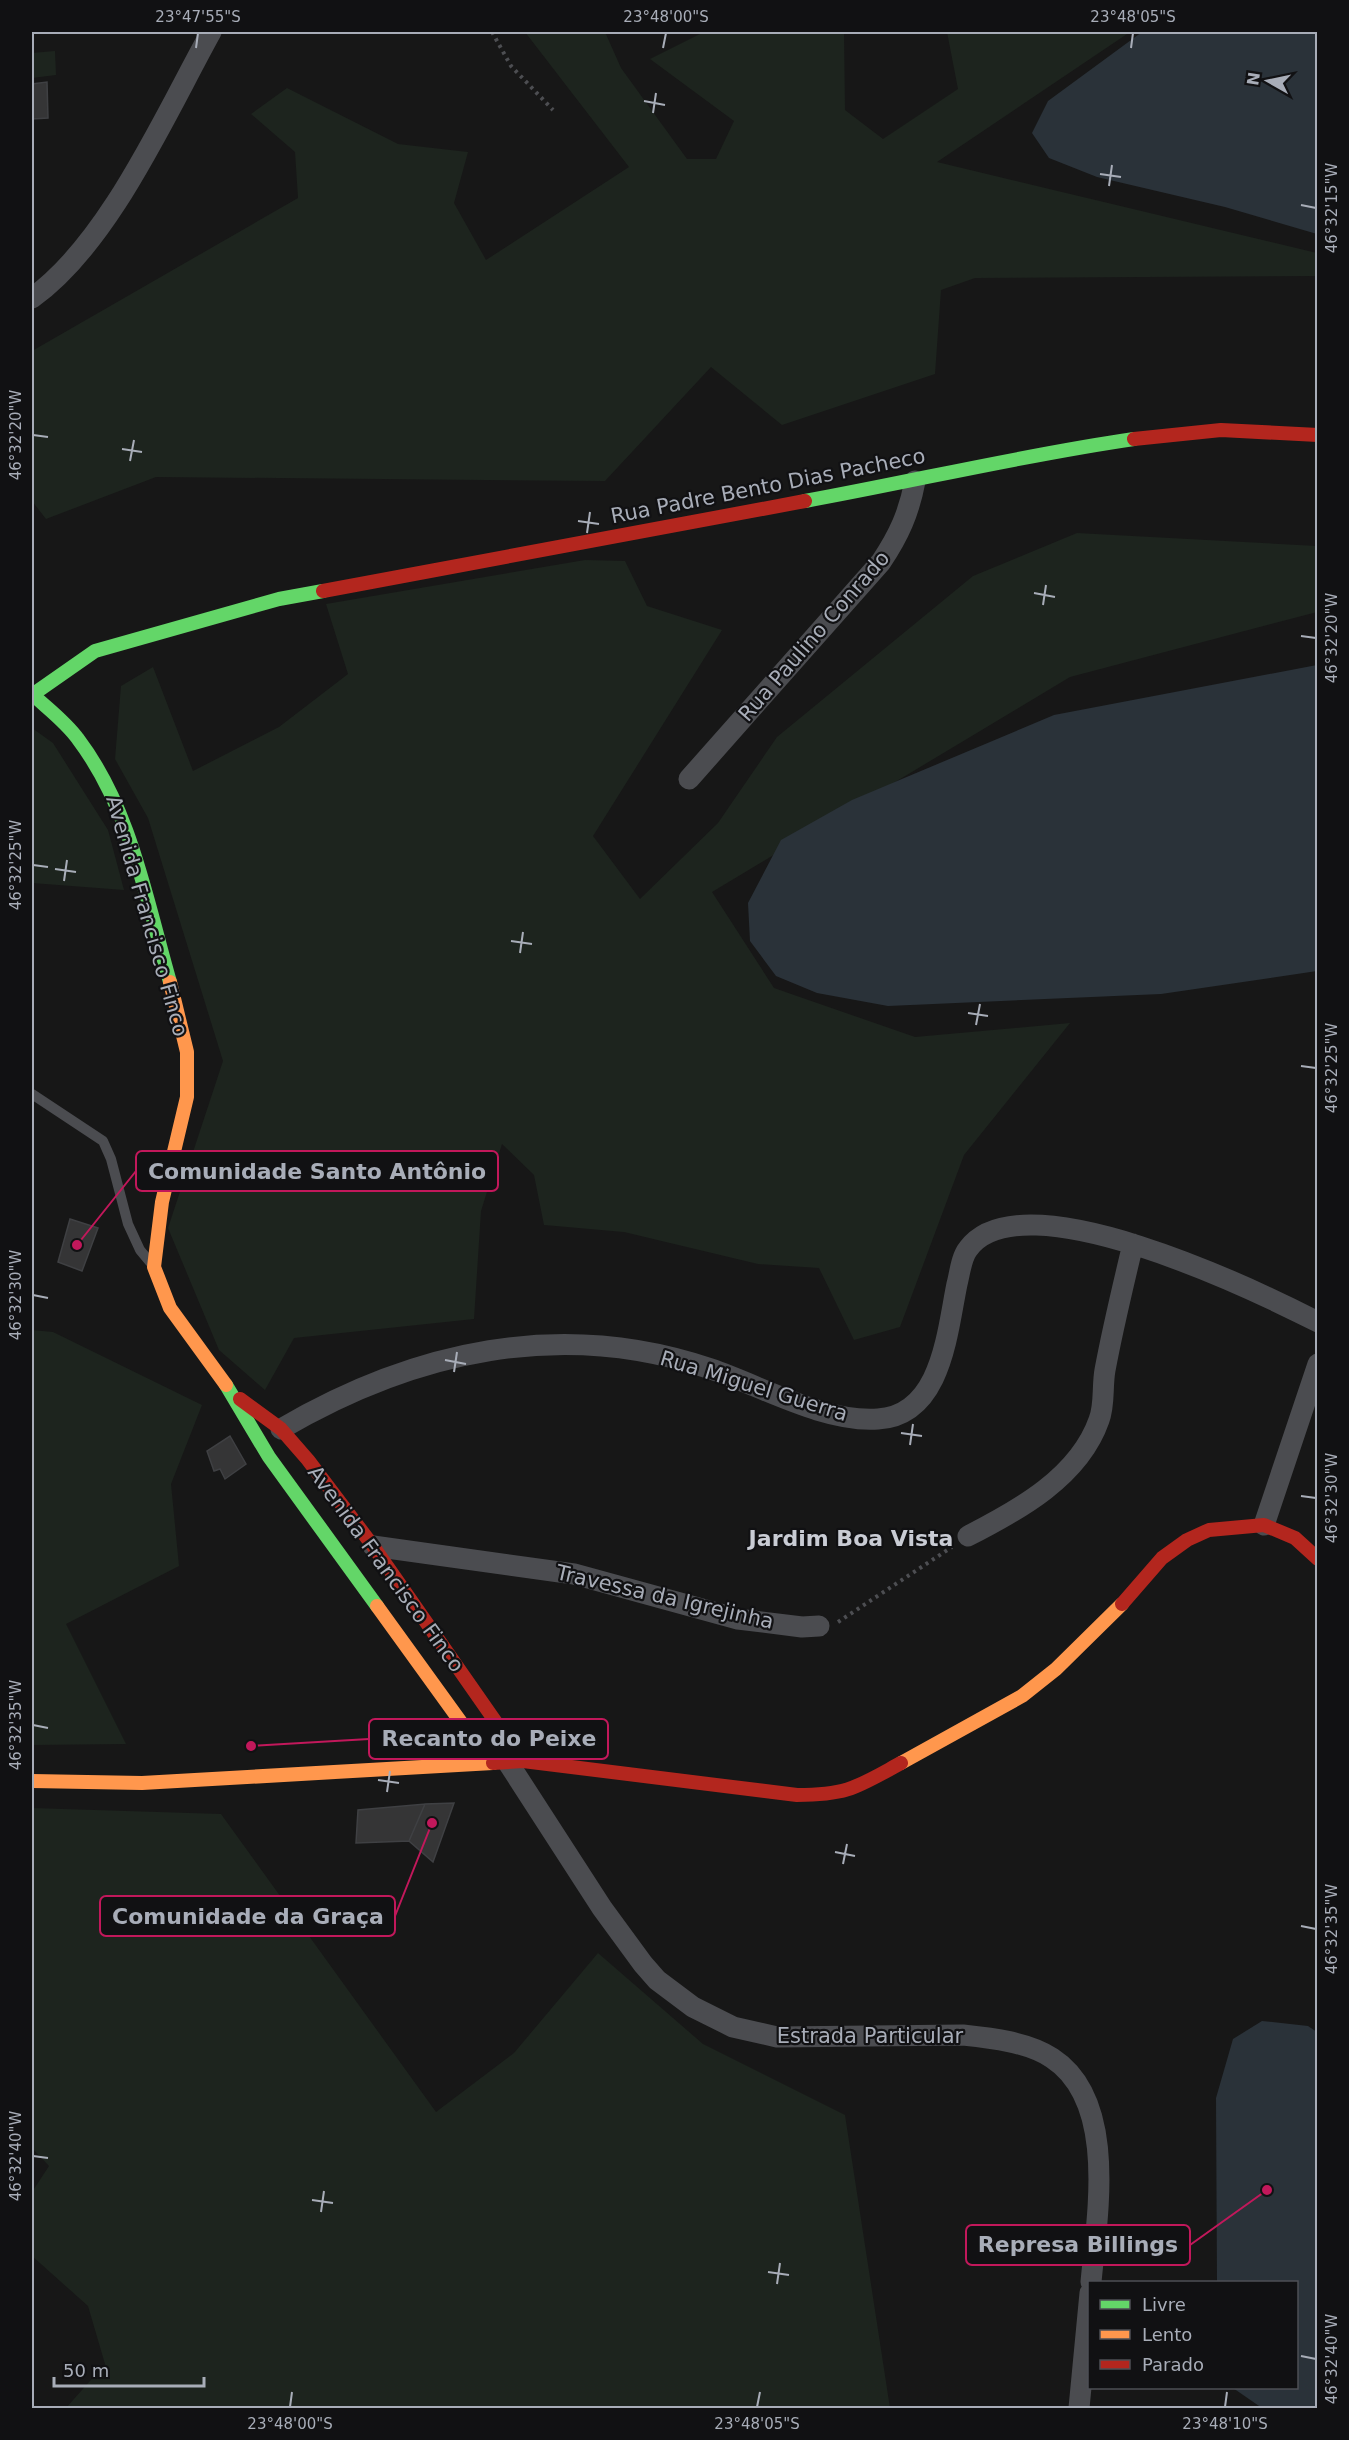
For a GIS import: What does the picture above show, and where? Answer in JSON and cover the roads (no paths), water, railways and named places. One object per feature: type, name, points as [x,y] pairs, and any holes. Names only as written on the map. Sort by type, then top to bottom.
[{"type":"street","points":[[32,298],[58,275],[95,235],[126,186],[211,32]]},
{"type":"street","name":"Rua Padre Bento Dias Pacheco","points":[[32,694],[95,651],[279,599],[915,481],[1050,451],[1178,433],[1276,431],[1317,435]]},
{"type":"street","name":"Rua Paulino Conrado","points":[[689,778],[881,562],[900,534],[910,507],[915,481]]},
{"type":"street","name":"Avenida Francisco Finco","points":[[32,694],[77,737],[109,786],[127,832],[173,992],[187,1052],[187,1097],[162,1202],[154,1267],[170,1308],[231,1392],[268,1457],[394,1634],[507,1761]]},
{"type":"street","name":"Rua Miguel Guerra","points":[[281,1429],[366,1385],[415,1368],[490,1348],[549,1343],[623,1349],[681,1360],[711,1369],[818,1410],[858,1419],[889,1418],[902,1414],[929,1388],[939,1365],[962,1262],[967,1249],[996,1228],[1013,1224],[1057,1226],[1132,1244],[1222,1277],[1317,1322]]},
{"type":"street","points":[[968,1536],[1006,1516],[1042,1492],[1074,1461],[1092,1436],[1100,1418],[1105,1371],[1132,1244]]},
{"type":"street","points":[[1264,1525],[1317,1364]]},
{"type":"street","name":"Avenida Francisco Finco","points":[[231,1392],[281,1429],[373,1546],[602,1908],[657,1980],[693,2007]]},
{"type":"street","points":[[268,1457],[271,1445],[281,1429]]},
{"type":"street","points":[[32,1781],[142,1783],[297,1776],[507,1761],[797,1795],[833,1795],[852,1790],[1022,1696],[1056,1669],[1101,1627],[1162,1558],[1187,1540],[1209,1530],[1264,1525],[1294,1538],[1317,1559]]},
{"type":"street","name":"Travessa da Igrejinha","points":[[373,1546],[574,1574],[738,1618],[802,1627],[819,1626]]},
{"type":"street","name":"Estrada Particular","points":[[693,2007],[733,2027],[777,2037],[963,2035],[992,2038],[1049,2056],[1065,2067],[1077,2082],[1093,2121],[1100,2180],[1090,2281]]},
{"type":"street","points":[[1078,2409],[1088,2304]]},
{"type":"lane","points":[[32,1094],[102,1141],[111,1159],[128,1224],[140,1250],[154,1267]]},
{"type":"place","name":"Comunidade Santo Antônio","points":[[77,1245]]},
{"type":"place","name":"Recanto do Peixe","points":[[251,1746]]},
{"type":"place","name":"Comunidade da Graça","points":[[432,1823]]},
{"type":"place","name":"Represa Billings","points":[[1267,2190]]},
{"type":"district","name":"Jardim Boa Vista","points":[[851,1538]]}]
